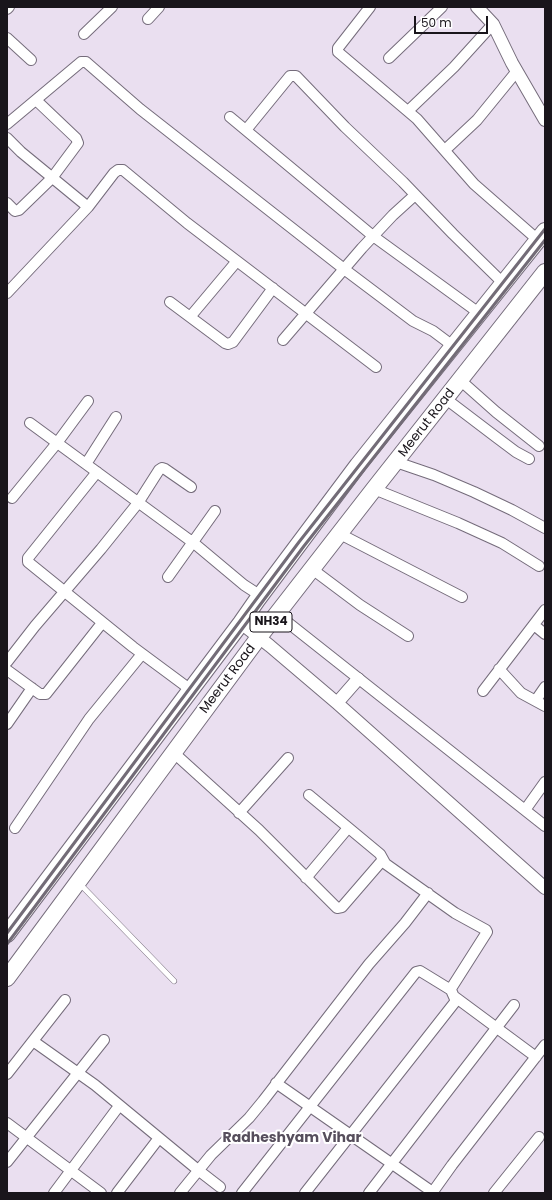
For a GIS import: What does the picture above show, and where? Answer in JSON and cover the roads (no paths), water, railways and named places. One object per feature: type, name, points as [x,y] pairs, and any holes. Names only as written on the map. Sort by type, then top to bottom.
[{"type":"highway","name":"Meerut Road","points":[[7,934],[358,465],[541,235]]},
{"type":"highway","name":"Meerut Road","points":[[7,978],[259,637],[545,272]]},
{"type":"street","points":[[84,34],[112,7]]},
{"type":"street","points":[[148,19],[159,7]]},
{"type":"street","points":[[370,7],[337,51],[426,128],[481,190],[541,235]]},
{"type":"street","points":[[389,58],[442,7]]},
{"type":"street","points":[[477,7],[493,24],[517,72],[545,120]]},
{"type":"street","points":[[408,111],[454,68],[493,24]]},
{"type":"street","points":[[7,38],[31,60]]},
{"type":"street","points":[[7,124],[81,62],[86,62],[140,109],[344,269],[413,321],[433,331],[453,346]]},
{"type":"street","points":[[445,150],[477,120],[517,72]]},
{"type":"street","points":[[246,130],[290,76],[296,76],[503,283]]},
{"type":"street","points":[[7,203],[13,210],[17,211],[52,178],[78,144],[76,138],[36,100]]},
{"type":"street","points":[[230,116],[373,236],[479,313]]},
{"type":"street","points":[[7,138],[21,152],[88,207]]},
{"type":"street","points":[[7,293],[88,207],[114,173],[118,170],[122,170],[187,223],[376,367]]},
{"type":"street","points":[[283,340],[373,236],[415,195]]},
{"type":"street","points":[[190,317],[237,261]]},
{"type":"street","points":[[170,302],[228,344],[233,342],[273,288]]},
{"type":"street","points":[[460,380],[496,412],[539,446]]},
{"type":"street","points":[[446,398],[516,452],[529,459]]},
{"type":"street","points":[[12,498],[88,402]]},
{"type":"street","points":[[86,464],[116,417]]},
{"type":"street","points":[[30,423],[192,542],[244,585],[261,596]]},
{"type":"street","points":[[396,462],[434,475],[459,486],[512,510],[545,528]]},
{"type":"street","points":[[7,662],[35,626],[138,503],[162,468],[191,487]]},
{"type":"street","points":[[97,472],[28,558],[28,562],[102,623],[191,690]]},
{"type":"street","points":[[374,489],[458,523],[502,543],[539,566]]},
{"type":"street","points":[[168,577],[215,511]]},
{"type":"street","points":[[340,534],[462,597]]},
{"type":"street","points":[[312,569],[360,605],[408,636]]},
{"type":"street","points":[[483,691],[545,610]]},
{"type":"street","points":[[277,614],[545,826]]},
{"type":"street","points":[[7,670],[40,694],[46,694],[102,623]]},
{"type":"street","points":[[241,623],[337,703],[545,888]]},
{"type":"street","points":[[534,625],[545,634]]},
{"type":"street","points":[[15,828],[89,719],[142,654]]},
{"type":"street","points":[[499,669],[521,693],[545,706]]},
{"type":"street","points":[[337,703],[358,679]]},
{"type":"street","points":[[536,700],[545,687]]},
{"type":"street","points":[[7,724],[32,688]]},
{"type":"street","points":[[174,753],[259,830],[335,907],[342,907],[380,863],[385,863]]},
{"type":"street","points":[[239,813],[288,758]]},
{"type":"street","points":[[525,810],[545,782]]},
{"type":"street","points":[[305,1193],[351,1136],[454,1002],[452,987],[487,932],[486,930],[455,913],[385,863],[380,854],[309,795]]},
{"type":"street","points":[[306,878],[348,828]]},
{"type":"street","points":[[180,1193],[210,1155],[249,1118],[373,959],[405,923],[428,893]]},
{"type":"street","points":[[242,1193],[416,972],[420,971],[453,994],[536,1057]]},
{"type":"street","points":[[7,1074],[65,1000]]},
{"type":"street","points":[[369,1193],[514,1005]]},
{"type":"street","points":[[7,1162],[104,1040]]},
{"type":"street","points":[[33,1041],[95,1086],[220,1187]]},
{"type":"street","points":[[276,1083],[433,1193],[452,1165],[545,1045]]},
{"type":"street","points":[[54,1193],[119,1106]]},
{"type":"street","points":[[7,1123],[101,1193]]},
{"type":"street","points":[[494,1193],[539,1136]]},
{"type":"street","points":[[117,1193],[158,1138]]},
{"type":"lane","points":[[78,882],[174,981]]},
{"type":"railway","points":[[7,933],[299,542],[545,229]]},
{"type":"railway","points":[[7,944],[304,546],[545,240]]},
{"type":"district","name":"Radheshyam Vihar","points":[[292,1138]]}]
